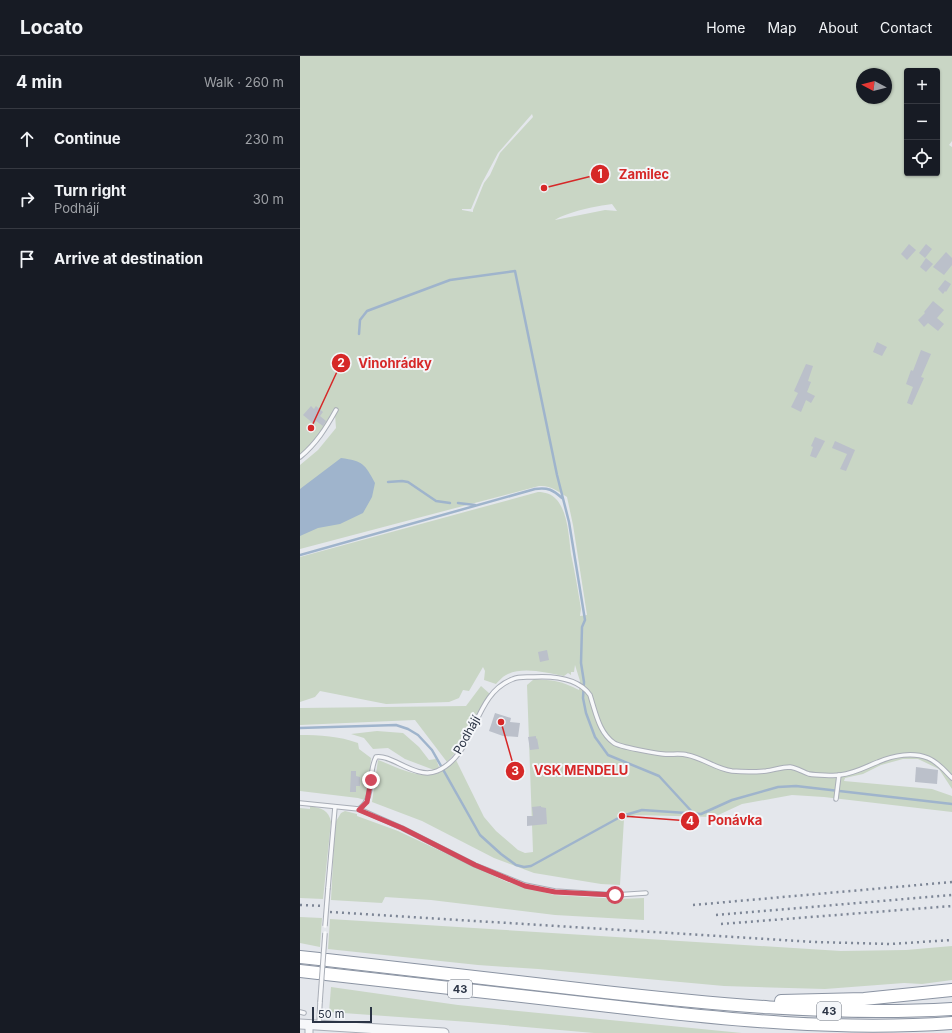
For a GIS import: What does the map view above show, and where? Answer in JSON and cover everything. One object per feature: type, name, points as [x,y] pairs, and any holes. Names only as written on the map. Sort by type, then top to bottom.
[{"type":"highway","name":"43","points":[[300,957],[706,1003],[787,1009],[858,1012],[952,1009]]},
{"type":"highway","name":"43","points":[[300,971],[653,1011],[756,1021],[898,1026],[952,1023]]},
{"type":"highway","points":[[706,1003],[864,999],[952,990]]},
{"type":"street","points":[[309,1026],[444,1033]]},
{"type":"lane","points":[[300,457],[313,446],[336,410]]},
{"type":"lane","name":"Podhájí","points":[[359,810],[367,802],[373,765],[376,757],[382,756],[415,770],[435,772],[448,765],[465,744],[478,716],[488,700],[503,683],[515,678],[553,677],[568,680],[581,686],[589,694],[600,727],[613,743],[621,747],[664,754],[686,754],[731,771],[760,771],[790,767],[808,773],[838,775]]},
{"type":"lane","points":[[836,799],[838,775],[864,769],[887,758],[904,755],[929,758],[939,765],[952,778]]},
{"type":"lane","points":[[300,803],[348,807],[359,810],[402,828],[475,865],[525,886],[555,892],[615,895],[646,893]]},
{"type":"lane","points":[[309,1026],[320,1002],[335,807]]},
{"type":"green space","points":[[300,56],[952,56],[952,141],[949,145],[952,147],[952,789],[939,769],[918,759],[903,759],[881,765],[863,774],[845,778],[844,781],[932,789],[952,796],[952,812],[824,797],[792,795],[742,804],[714,817],[636,815],[624,819],[620,885],[601,884],[534,873],[494,858],[422,821],[372,802],[378,760],[406,771],[421,775],[428,775],[441,772],[456,760],[484,817],[496,831],[518,850],[525,853],[533,852],[527,685],[534,679],[547,680],[562,683],[579,690],[580,681],[575,665],[574,672],[571,672],[571,675],[568,673],[564,676],[535,671],[520,671],[506,675],[496,684],[484,680],[485,671],[483,667],[469,691],[463,690],[459,698],[449,702],[386,704],[320,691],[315,697],[300,702],[300,557],[538,492],[543,492],[555,498],[561,505],[564,512],[569,533],[571,554],[581,609],[580,616],[587,615],[573,525],[567,497],[550,487],[539,486],[300,549],[300,465],[318,450],[336,428],[335,415],[332,413],[314,443],[300,455]],"holes":[[[532,114],[533,117],[500,153],[490,175],[484,183],[473,212],[462,210],[471,209],[482,183],[498,153]],[[612,204],[617,211],[605,210],[555,220],[574,212]]]},
{"type":"green space","points":[[481,686],[490,694],[474,718],[463,744],[447,762],[415,720],[300,725],[300,708],[466,706]]},
{"type":"green space","points":[[377,731],[403,733],[419,747],[429,760],[436,759],[439,767],[434,770],[405,759],[388,748],[373,749],[364,738],[351,734]]},
{"type":"green space","points":[[300,735],[329,736],[358,743],[359,749],[371,758],[368,790],[365,800],[300,791]]},
{"type":"green space","points":[[310,806],[324,810],[331,822],[323,899],[300,898],[300,808],[310,809]]},
{"type":"green space","points":[[345,811],[357,814],[357,816],[398,831],[507,882],[554,895],[620,899],[644,898],[644,920],[555,915],[431,900],[385,897],[382,903],[331,900],[335,823],[341,813]]},
{"type":"green space","points":[[300,917],[322,918],[320,947],[300,943]]},
{"type":"green space","points":[[330,919],[841,951],[906,950],[952,946],[952,980],[922,984],[904,983],[825,989],[724,986],[478,965],[328,949]]},
{"type":"green space","points":[[331,987],[458,1005],[742,1033],[594,1033],[329,1012]]},
{"type":"water","points":[[341,458],[359,462],[366,468],[375,483],[372,497],[363,513],[340,524],[318,528],[300,536],[300,489]]},
{"type":"building","points":[[909,244],[916,250],[907,260],[901,254]]},
{"type":"building","points":[[926,244],[932,249],[925,258],[919,253]]},
{"type":"building","points":[[946,252],[952,258],[952,265],[944,275],[933,267]]},
{"type":"building","points":[[926,258],[933,264],[926,272],[920,267]]},
{"type":"building","points":[[945,280],[951,284],[943,294],[938,289]]},
{"type":"building","points":[[933,301],[944,310],[937,318],[944,324],[938,331],[928,323],[924,327],[918,320]]},
{"type":"building","points":[[877,342],[887,347],[882,356],[873,352]]},
{"type":"building","points":[[921,350],[931,354],[921,377],[924,378],[912,405],[907,403],[913,387],[906,384]]},
{"type":"building","points":[[806,364],[813,366],[808,381],[811,382],[807,392],[815,396],[811,403],[806,400],[801,412],[791,407],[798,393],[794,391]]},
{"type":"building","points":[[311,406],[314,409],[316,406],[323,412],[320,416],[326,421],[323,426],[316,421],[314,424],[303,415]]},
{"type":"building","points":[[815,437],[825,441],[816,458],[810,456],[813,447],[811,446]]},
{"type":"building","points":[[835,441],[855,450],[846,471],[840,469],[847,454],[832,448]]},
{"type":"building","points":[[547,650],[549,660],[540,662],[538,652]]},
{"type":"building","points":[[495,713],[511,718],[510,722],[520,723],[518,737],[503,736],[489,731]]},
{"type":"building","points":[[536,736],[539,749],[530,750],[528,737]]},
{"type":"building","points":[[916,767],[938,770],[937,784],[915,782]]},
{"type":"building","points":[[351,771],[356,771],[356,776],[360,777],[360,786],[356,786],[356,792],[350,792]]},
{"type":"building","points":[[541,806],[546,808],[547,824],[527,826],[527,816],[533,816],[532,807]]},
{"type":"waterway","points":[[359,334],[360,320],[367,311],[450,280],[515,271],[557,475],[569,522],[585,620],[582,627],[581,663],[584,682],[583,698],[586,713],[595,737],[608,755],[659,776],[694,814]]},
{"type":"waterway","points":[[388,482],[408,482],[436,501],[450,503]]},
{"type":"waterway","points":[[300,555],[535,489],[543,488],[550,490],[562,498]]},
{"type":"waterway","points":[[458,503],[475,505]]},
{"type":"waterway","points":[[300,728],[396,725],[408,729],[418,735],[432,750],[480,835],[516,865],[524,867],[531,866],[622,816],[642,810],[701,814],[732,800],[778,787],[796,786],[952,804]]},
{"type":"railway","points":[[693,905],[952,882]]},
{"type":"railway","points":[[716,915],[952,895]]},
{"type":"railway","points":[[300,905],[323,906]]},
{"type":"railway","points":[[721,924],[952,906]]},
{"type":"railway","points":[[330,912],[815,942],[890,944],[952,940]]},
{"type":"place","name":"Zamilec","points":[[544,188]]},
{"type":"place","name":"Vinohrádky","points":[[311,428]]},
{"type":"place","name":"VSK MENDELU","points":[[501,722]]},
{"type":"place","name":"Ponávka","points":[[622,816]]},
{"type":"route","points":[[371,780],[367,802],[359,810],[402,828],[475,865],[525,886],[555,892],[615,895]]}]
